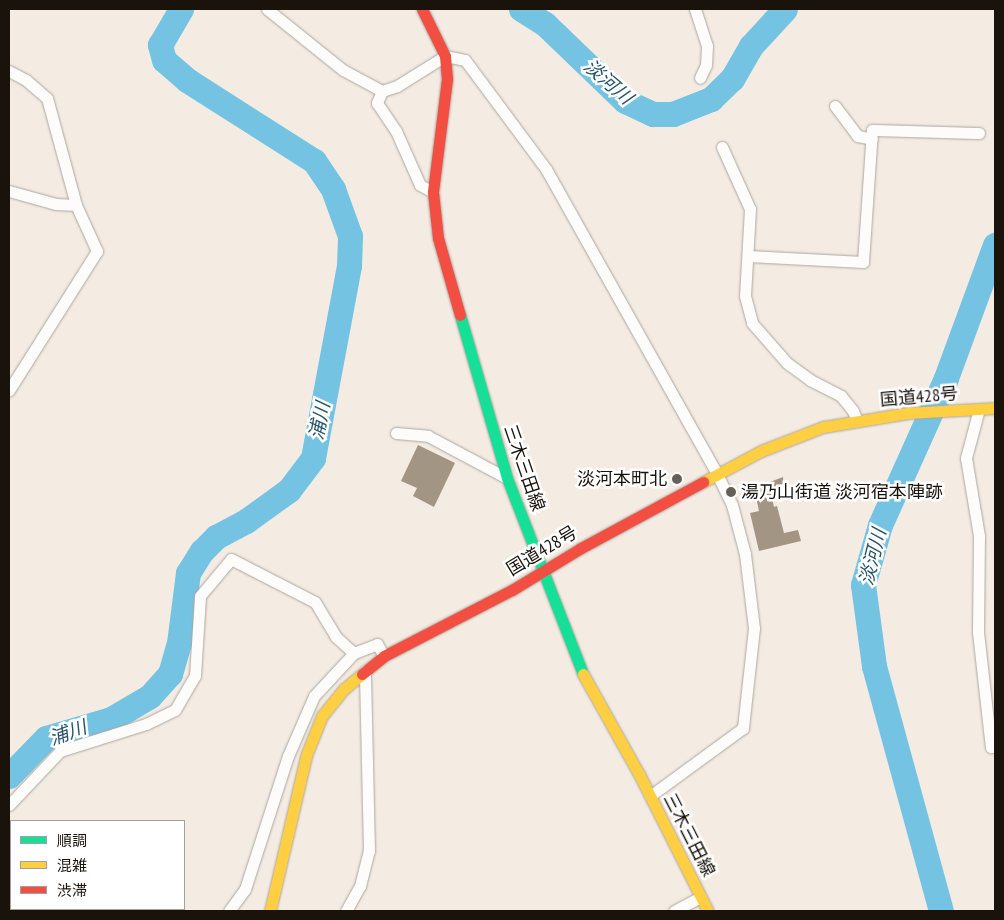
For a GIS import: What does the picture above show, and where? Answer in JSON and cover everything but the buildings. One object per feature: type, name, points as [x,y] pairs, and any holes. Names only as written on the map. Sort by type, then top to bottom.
[{"type":"main road","name":"三木三田線","points":[[422,9],[445,56],[446,103],[433,192],[438,238],[507,478],[583,675],[650,796],[708,911]]},
{"type":"main road","name":"国道428号","points":[[270,911],[306,756],[322,716],[365,669],[384,656],[512,590],[543,570],[761,451],[823,427],[908,414],[995,408]]},
{"type":"street","points":[[267,9],[344,70],[382,91],[397,86],[445,56],[465,60],[546,169],[717,474],[732,505],[745,554],[754,628],[743,728],[650,796]]},
{"type":"street","points":[[695,9],[707,46],[706,64],[700,78]]},
{"type":"street","points":[[9,71],[26,80],[47,98],[76,206],[97,252],[9,390]]},
{"type":"street","points":[[382,91],[377,103],[396,131],[420,185],[433,192]]},
{"type":"street","points":[[835,106],[858,136],[872,139]]},
{"type":"street","points":[[748,256],[863,262],[872,130],[979,134]]},
{"type":"street","points":[[722,147],[750,209],[745,296],[752,323],[787,363],[810,380],[841,396],[857,421]]},
{"type":"street","points":[[9,191],[56,204],[76,206]]},
{"type":"street","points":[[976,409],[966,458],[979,536],[978,632],[991,748]]},
{"type":"street","points":[[396,433],[428,436],[507,478]]},
{"type":"street","points":[[9,804],[60,751],[146,724],[175,710],[195,676],[200,596],[231,559],[315,602],[336,636],[354,653]]},
{"type":"street","points":[[229,911],[245,889],[288,756],[314,696],[354,653],[376,644],[384,656]]},
{"type":"street","points":[[346,911],[360,886],[369,851],[365,669]]},
{"type":"street","points":[[674,911],[700,897]]},
{"type":"waterway","name":"浦川","points":[[9,776],[46,738],[111,719],[150,696],[170,674],[179,643],[188,573],[202,551],[216,537],[246,521],[289,490],[313,458],[349,266],[350,236],[333,189],[314,161],[187,80],[164,60],[160,45],[181,9]]},
{"type":"waterway","name":"淡河川","points":[[521,9],[545,24],[625,101],[653,114],[673,114],[711,99],[732,79],[751,46],[785,9]]},
{"type":"waterway","name":"淡河川","points":[[941,911],[874,666],[863,585],[880,525],[946,378],[995,245]]},
{"type":"traffic: fast","points":[[460,315],[507,478],[583,674]]},
{"type":"traffic: slow","points":[[703,482],[761,451],[823,427],[908,413],[995,408]]},
{"type":"traffic: slow","points":[[270,911],[306,756],[322,716],[344,689],[362,674]]},
{"type":"traffic: slow","points":[[583,674],[639,774],[708,911]]},
{"type":"traffic: jam","points":[[422,9],[445,56],[447,79],[433,192],[438,238],[460,315]]},
{"type":"traffic: jam","points":[[362,674],[384,656],[512,590],[581,548],[703,482]]},
{"type":"place","name":"淡河本町北","points":[[677,479]]},
{"type":"place","name":"湯乃山街道 淡河宿本陣跡","points":[[731,492]]}]
